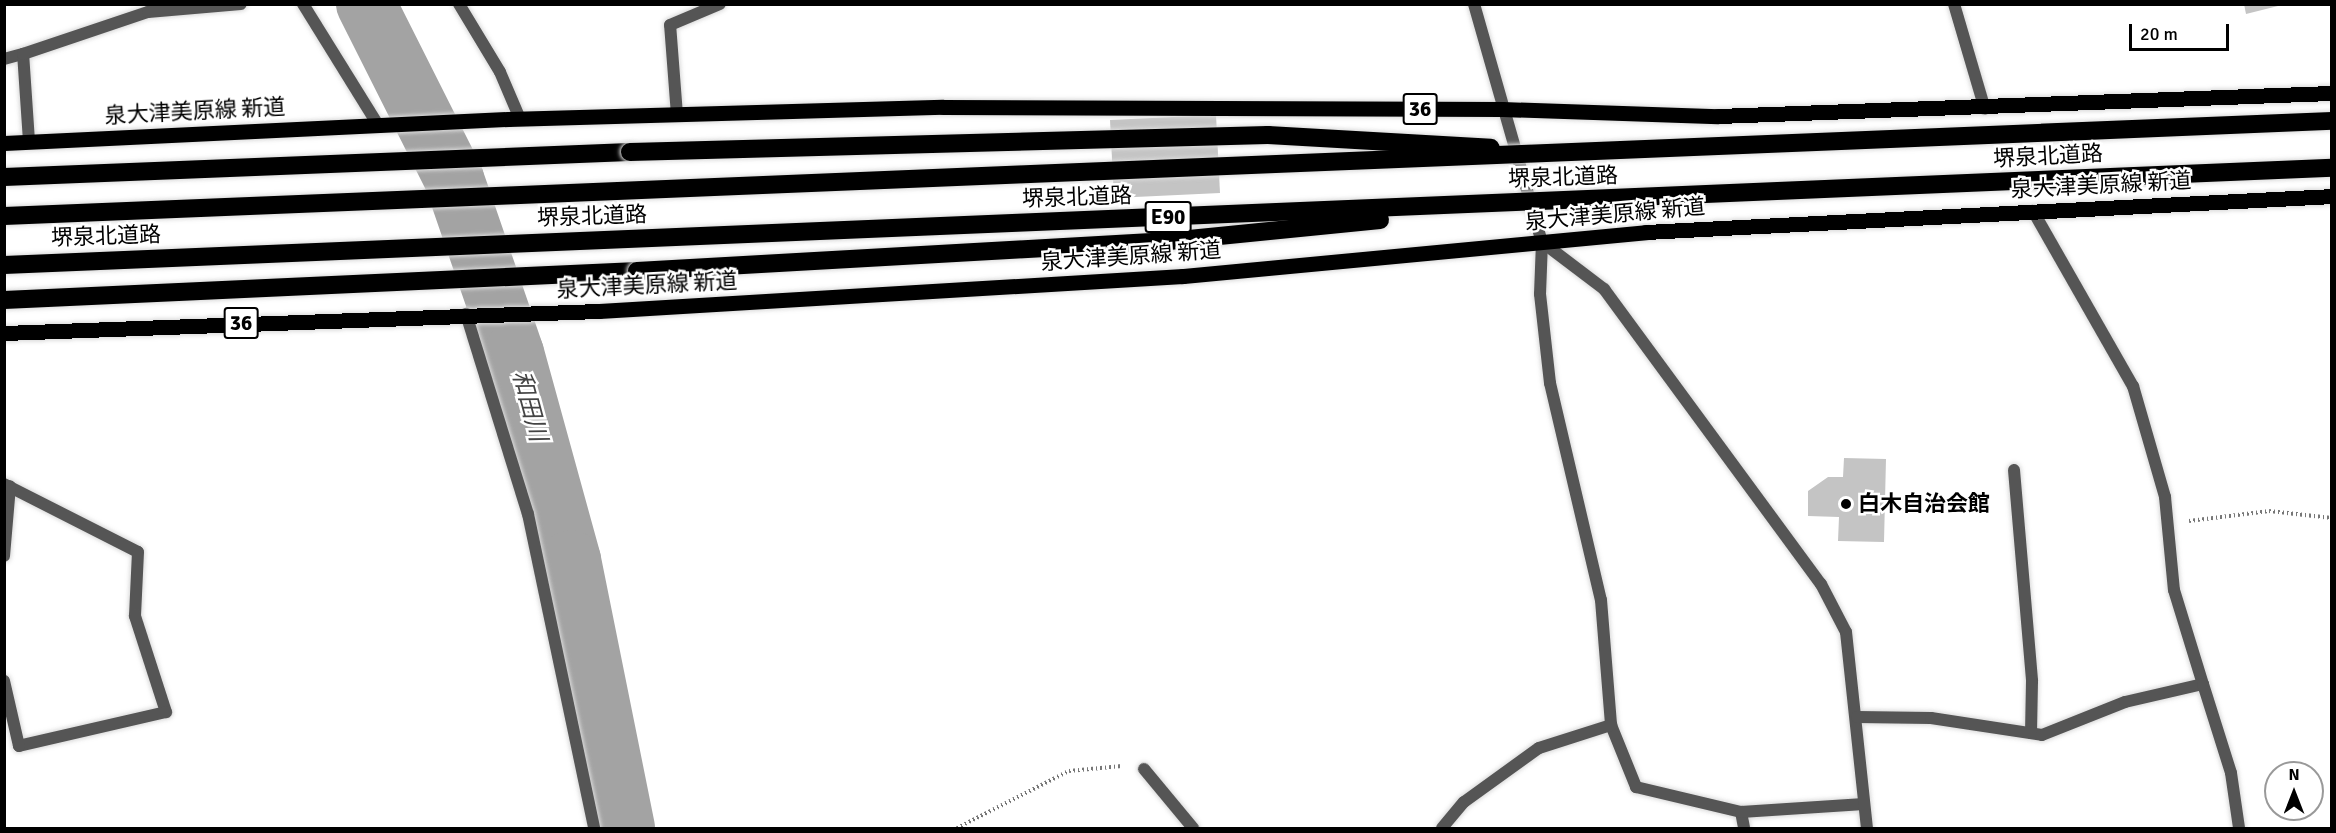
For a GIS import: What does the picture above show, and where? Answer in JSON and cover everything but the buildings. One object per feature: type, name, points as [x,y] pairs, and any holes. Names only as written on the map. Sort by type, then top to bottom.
[{"type":"highway","name":"堺泉北道路","points":[[4,216],[1577,154],[2331,121]]},
{"type":"highway","points":[[4,177],[1163,136],[1360,138],[1577,154]]},
{"type":"highway","name":"堺泉北道路","points":[[4,264],[1576,201],[2331,168]]},
{"type":"highway","points":[[4,300],[1145,242],[1576,201]]},
{"type":"main road","name":"泉大津美原線 新道","points":[[4,143],[514,119],[943,107],[1502,109],[1718,116],[1985,109],[2331,93]]},
{"type":"main road","name":"泉大津美原線 新道","points":[[4,333],[599,311],[1183,276],[1542,242],[2033,211],[2331,196]]},
{"type":"street","points":[[4,59],[148,12],[241,4]]},
{"type":"street","points":[[303,4],[378,125]]},
{"type":"street","points":[[459,4],[500,72],[514,119]]},
{"type":"street","points":[[677,115],[670,26],[720,4]]},
{"type":"street","points":[[1474,4],[1502,109],[1542,242],[1540,294],[1550,382],[1601,600],[1611,724],[1636,787],[1741,812],[1864,804]]},
{"type":"street","points":[[1954,4],[1985,109]]},
{"type":"street","points":[[23,54],[29,141]]},
{"type":"street","points":[[2033,211],[2133,387],[2166,497],[2165,524],[2174,590],[2231,773],[2239,828]]},
{"type":"street","points":[[1542,242],[1604,289],[1821,584],[1846,632],[1857,717],[1867,828]]},
{"type":"street","points":[[472,314],[528,514],[594,828]]},
{"type":"street","points":[[2013,470],[2032,681],[2031,734]]},
{"type":"street","points":[[4,556],[7,485],[138,552],[135,616],[166,712],[19,746],[4,681]]},
{"type":"street","points":[[1857,717],[1931,718],[2042,735],[2125,702],[2203,684]]},
{"type":"street","points":[[1442,828],[1464,802],[1539,747],[1611,724]]},
{"type":"street","points":[[1144,769],[1194,828]]},
{"type":"street","points":[[1741,812],[1744,828]]},
{"type":"path","points":[[2165,524],[2269,511],[2331,518]]},
{"type":"path","points":[[957,828],[1069,771],[1144,769]]},
{"type":"waterway","name":"和田川","points":[[366,4],[454,179],[514,353],[571,560],[625,828]]},
{"type":"place","name":"白木自治会館","points":[[1846,504]]}]
